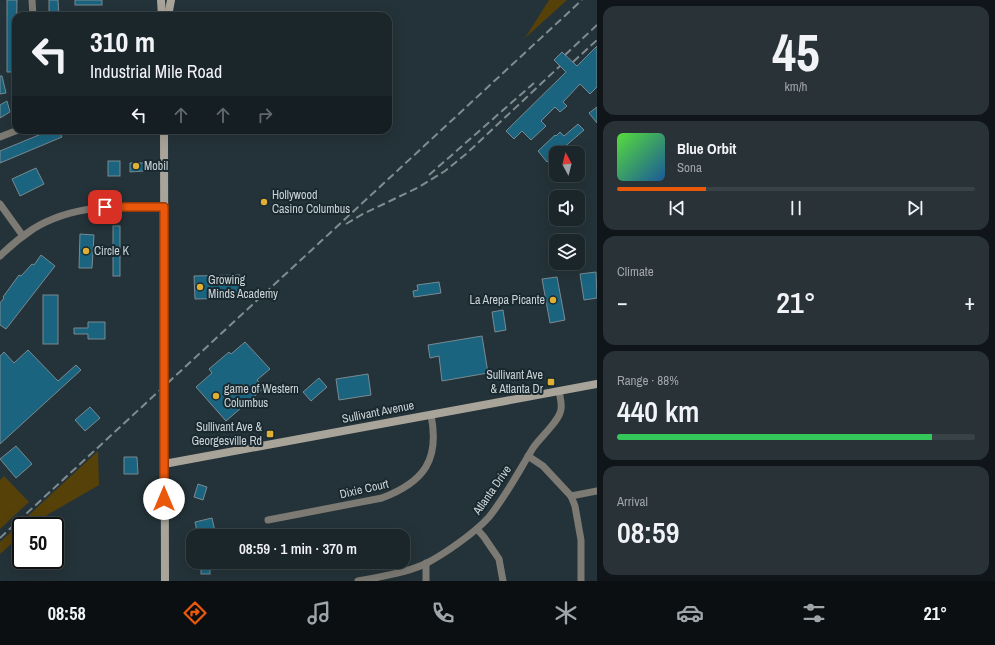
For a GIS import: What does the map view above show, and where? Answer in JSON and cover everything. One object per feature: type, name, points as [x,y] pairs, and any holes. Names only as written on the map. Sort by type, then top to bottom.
[{"type":"main road","points":[[161,0],[162,12]]},
{"type":"main road","points":[[169,12],[171,0]]},
{"type":"main road","points":[[164,134],[164,581]]},
{"type":"main road","name":"Sullivant Avenue","points":[[164,464],[597,384]]},
{"type":"street","points":[[32,0],[32,12]]},
{"type":"street","points":[[0,137],[12,132]]},
{"type":"street","points":[[0,204],[23,236]]},
{"type":"street","points":[[0,256],[23,236],[47,221],[88,209],[111,206],[164,207]]},
{"type":"street","name":"Atlanta Drive","points":[[358,581],[413,568],[426,563],[477,529],[503,497],[536,443],[561,413],[562,408],[559,391]]},
{"type":"street","name":"Dixie Court","points":[[268,520],[382,498],[414,482],[432,454],[434,432],[431,415]]},
{"type":"street","points":[[528,456],[542,466],[571,496],[576,506],[581,540],[581,581]]},
{"type":"street","points":[[571,496],[597,491]]},
{"type":"street","points":[[477,529],[498,559],[503,581]]},
{"type":"street","points":[[426,563],[426,581]]},
{"type":"shaded area","points":[[549,0],[567,0],[525,38]]},
{"type":"shaded area","points":[[98,451],[99,485],[44,517],[27,517]]},
{"type":"shaded area","points":[[4,476],[29,502],[0,529],[0,480]]},
{"type":"shaded area","points":[[12,531],[12,543],[0,554],[0,542]]},
{"type":"building","points":[[7,0],[17,0],[17,12],[12,12],[12,72],[7,72]]},
{"type":"building","points":[[49,0],[58,0],[59,12],[49,12]]},
{"type":"building","points":[[75,0],[102,0],[102,5],[75,5]]},
{"type":"building","points":[[597,46],[597,87],[590,94],[580,84],[563,102],[567,106],[560,112],[555,107],[541,121],[546,126],[531,140],[522,131],[514,139],[506,131],[566,72],[554,60],[562,52],[577,66]]},
{"type":"building","points":[[0,76],[2,76],[6,93],[0,94]]},
{"type":"building","points":[[7,101],[10,112],[0,118],[0,105]]},
{"type":"building","points":[[597,107],[597,123],[589,113]]},
{"type":"building","points":[[578,124],[584,130],[566,146],[549,146],[549,160],[547,162],[538,151],[560,132],[564,136]]},
{"type":"building","points":[[41,134],[60,134],[62,137],[0,163],[0,151]]},
{"type":"building","points":[[108,161],[120,161],[120,176],[108,176]]},
{"type":"building","points":[[130,163],[144,163],[144,171],[130,172]]},
{"type":"building","points":[[36,168],[44,184],[20,196],[12,179]]},
{"type":"building","points":[[113,226],[120,226],[120,276],[113,276]]},
{"type":"building","name":"Circle K","points":[[80,234],[94,235],[92,268],[79,268]]},
{"type":"building","points":[[41,255],[55,266],[6,329],[0,325],[0,303],[19,275],[21,276],[32,264],[34,265]]},
{"type":"building","points":[[596,272],[597,298],[584,300],[580,274]]},
{"type":"building","points":[[240,275],[241,298],[195,299],[194,276]]},
{"type":"building","name":"La Arepa Picante","points":[[557,277],[565,320],[550,323],[542,279]]},
{"type":"building","points":[[439,282],[441,293],[414,297],[413,291],[418,290],[417,285]]},
{"type":"building","points":[[43,295],[58,295],[58,344],[43,344]]},
{"type":"building","points":[[503,310],[506,330],[495,332],[492,312]]},
{"type":"building","points":[[88,322],[105,322],[105,339],[88,339],[88,334],[74,334],[74,328],[88,328]]},
{"type":"building","points":[[482,336],[488,373],[442,381],[439,356],[430,358],[428,345]]},
{"type":"building","points":[[245,342],[270,369],[257,380],[264,388],[226,421],[196,387],[212,373],[209,369],[229,352],[231,354]]},
{"type":"building","points":[[28,350],[58,381],[76,365],[81,370],[0,444],[0,356],[4,352],[14,363]]},
{"type":"building","points":[[368,374],[371,395],[339,400],[336,379]]},
{"type":"building","points":[[319,378],[327,387],[311,401],[303,392]]},
{"type":"building","points":[[90,407],[100,418],[85,431],[75,420]]},
{"type":"building","points":[[16,446],[32,464],[16,478],[0,459]]},
{"type":"building","points":[[124,457],[137,457],[138,474],[124,474]]},
{"type":"building","points":[[198,484],[207,487],[203,500],[194,497]]},
{"type":"building","points":[[212,518],[214,529],[196,529],[195,522]]},
{"type":"building","points":[[201,569],[210,569],[210,574],[201,574]]},
{"type":"railway","points":[[0,538],[582,0]]},
{"type":"railway","points":[[565,55],[597,25]]},
{"type":"railway","points":[[573,62],[597,40]]},
{"type":"railway","points":[[346,224],[361,215],[419,187],[445,171],[466,154],[560,66]]},
{"type":"railway","points":[[429,175],[534,83]]},
{"type":"place","name":"Mobil","points":[[136,166]]},
{"type":"place","name":"Hollywood Casino Columbus","points":[[264,202]]},
{"type":"place","name":"Circle K","points":[[86,251]]},
{"type":"place","name":"Growing Minds Academy","points":[[200,287]]},
{"type":"place","name":"La Arepa Picante","points":[[553,300]]},
{"type":"place","name":"Sullivant Ave & Atlanta Dr","points":[[551,382]]},
{"type":"place","name":"game of Western Columbus","points":[[216,396]]},
{"type":"place","name":"Sullivant Ave & Georgesville Rd","points":[[270,434]]},
{"type":"route","points":[[105,207],[164,207],[164,499]]}]
